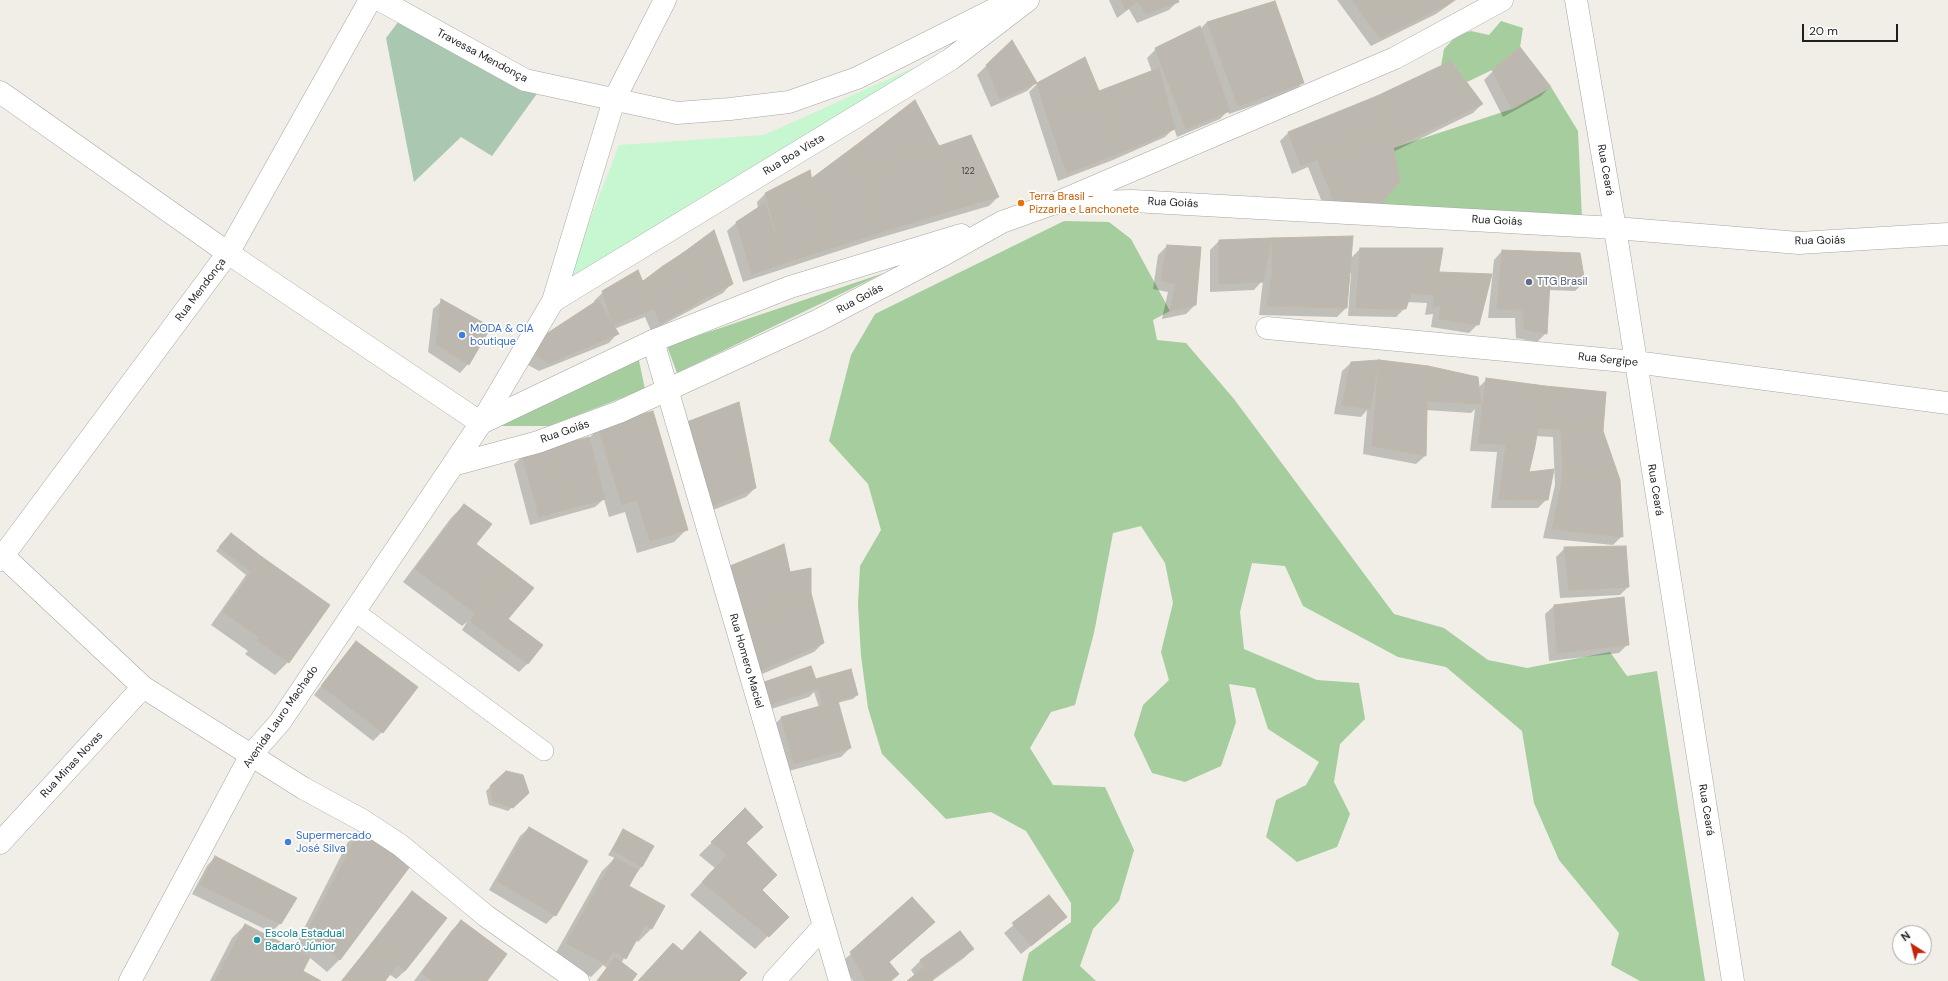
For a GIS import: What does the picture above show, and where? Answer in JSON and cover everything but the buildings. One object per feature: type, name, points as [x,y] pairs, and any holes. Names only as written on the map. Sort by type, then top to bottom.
[{"type":"street","name":"Rua Mendonça","points":[[1,556],[228,253],[370,0]]},
{"type":"street","name":"Travessa Mendonça","points":[[380,0],[525,80],[614,100]]},
{"type":"street","points":[[553,301],[614,100],[664,0]]},
{"type":"street","points":[[614,100],[677,113],[789,102],[857,78],[1013,0]]},
{"type":"street","name":"Rua Boa Vista","points":[[553,301],[950,59],[1028,0]]},
{"type":"street","points":[[1055,203],[1395,58],[1502,0]]},
{"type":"street","name":"Rua Ceará","points":[[1576,0],[1615,228],[1733,981]]},
{"type":"street","points":[[0,92],[228,253],[481,423],[653,341],[790,287],[1002,222]]},
{"type":"street","name":"Rua Goiás","points":[[453,466],[572,431],[667,390],[819,320],[1002,222],[1055,203],[1133,201],[1615,228],[1799,243],[1948,234]]},
{"type":"street","name":"Avenida Lauro Machado","points":[[130,981],[250,755],[280,722],[453,466],[481,423],[553,301]]},
{"type":"street","name":"Rua Sergipe","points":[[1266,328],[1635,362],[1948,404]]},
{"type":"street","name":"Rua Homero Maciel","points":[[653,341],[840,981]]},
{"type":"street","points":[[1,556],[143,687],[303,788],[362,820],[400,845],[486,916],[578,981]]},
{"type":"street","name":"Rua Minas Novas","points":[[0,843],[143,687]]},
{"type":"street","points":[[774,981],[823,927]]},
{"type":"lane","points":[[354,611],[544,751]]},
{"type":"green space","points":[[411,5],[544,84],[492,156],[461,137],[414,182],[386,38]]},
{"type":"green space","points":[[1501,21],[1523,28],[1520,47],[1492,70],[1467,82],[1451,61],[1441,66],[1444,49],[1457,35],[1471,31],[1489,35]]},
{"type":"green space","points":[[942,55],[567,279],[619,145],[764,135]]},
{"type":"green space","points":[[1551,87],[1578,131],[1582,219],[1381,204],[1400,182],[1393,148],[1512,109]]},
{"type":"green space","points":[[1064,221],[1109,222],[1131,239],[1170,311],[1153,320],[1157,340],[1186,343],[1234,399],[1394,614],[1444,628],[1488,660],[1527,668],[1610,652],[1627,676],[1657,671],[1705,981],[1640,981],[1611,965],[1619,933],[1559,860],[1534,803],[1522,731],[1446,667],[1398,657],[1303,606],[1285,566],[1252,563],[1240,612],[1244,649],[1317,680],[1359,683],[1365,719],[1340,744],[1334,782],[1350,814],[1337,847],[1297,862],[1266,837],[1276,800],[1306,785],[1319,762],[1268,729],[1255,688],[1229,684],[1236,722],[1221,766],[1185,782],[1152,773],[1134,735],[1143,705],[1169,680],[1161,652],[1173,603],[1165,563],[1141,526],[1113,533],[1094,633],[1075,705],[1051,712],[1030,748],[1053,785],[1105,787],[1134,850],[1119,901],[1093,929],[1080,966],[1096,981],[1022,981],[1029,953],[1071,922],[1071,903],[1026,831],[991,812],[946,819],[882,754],[868,708],[861,656],[858,605],[860,566],[881,530],[868,484],[829,441],[851,355],[875,314]]},
{"type":"green space","points":[[884,273],[677,373],[667,346]]},
{"type":"green space","points":[[638,356],[645,389],[549,426],[495,426]]},
{"type":"place","name":"Terra Brasil - Pizzaria e Lanchonete","points":[[1021,203]]},
{"type":"place","name":"TTG Brasil","points":[[1529,282]]},
{"type":"place","name":"MODA & CIA boutique","points":[[462,335]]},
{"type":"place","name":"Supermercado José Silva","points":[[288,842]]},
{"type":"place","name":"Escola Estadual Badaró Júnior","points":[[257,940]]}]
